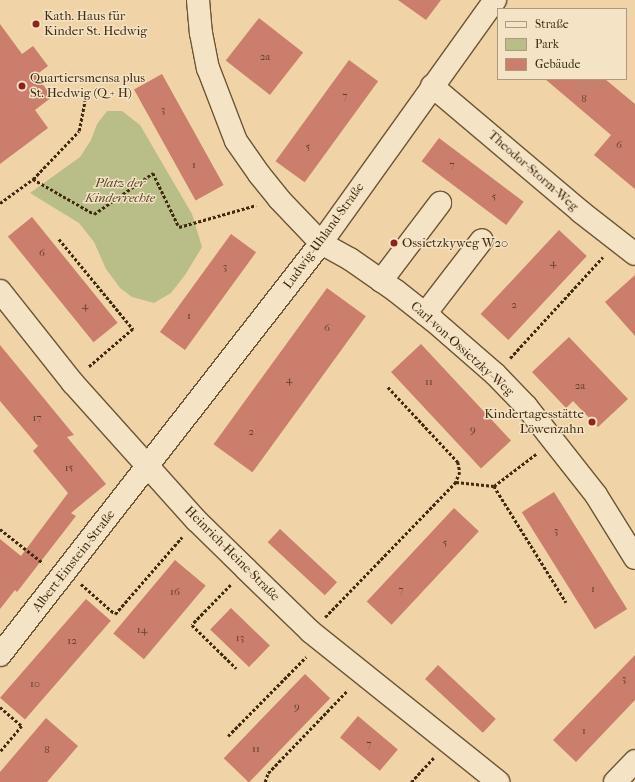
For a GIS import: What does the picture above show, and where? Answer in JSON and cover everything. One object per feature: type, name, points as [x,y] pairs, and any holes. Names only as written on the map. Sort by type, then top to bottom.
[{"type":"street","name":"Carl-von-Ossietzky-Weg","points":[[198,0],[201,33],[208,68],[225,115],[236,141],[278,199],[321,243],[350,259],[425,314],[495,374],[526,406],[596,495],[635,558]]},
{"type":"street","name":"Ludwig-Uhland-Straße","points":[[148,467],[321,243],[495,0]]},
{"type":"street","name":"Theodor-Storm-Weg","points":[[432,86],[581,212],[635,254]]},
{"type":"street","points":[[381,281],[440,203]]},
{"type":"street","points":[[425,314],[482,240]]},
{"type":"street","name":"Heinrich-Heine-Straße","points":[[0,292],[72,383],[196,520],[316,636],[498,782]]},
{"type":"street","name":"Albert-Einstein-Straße","points":[[0,655],[148,467]]},
{"type":"street","points":[[615,782],[635,761]]},
{"type":"path","points":[[0,203],[33,179],[79,131],[85,101]]},
{"type":"path","points":[[33,179],[94,214],[152,173],[178,227],[278,199]]},
{"type":"path","points":[[59,239],[133,329],[72,383]]},
{"type":"path","points":[[495,374],[618,240]]},
{"type":"path","points":[[228,736],[316,636],[456,482],[460,472],[458,462],[388,387]]},
{"type":"path","points":[[456,482],[494,486],[538,452],[552,439]]},
{"type":"path","points":[[494,486],[566,602]]},
{"type":"path","points":[[0,529],[64,574],[115,614],[196,520]]},
{"type":"path","points":[[236,668],[192,625],[246,569]]},
{"type":"path","points":[[265,782],[268,773],[363,674]]},
{"type":"path","points":[[0,708],[22,726],[0,752]]},
{"type":"path","points":[[412,782],[447,742]]},
{"type":"green space","name":"Platz der Kinderrechte","points":[[107,111],[122,111],[140,125],[192,214],[202,247],[185,275],[171,293],[154,303],[132,297],[120,288],[106,269],[94,242],[79,223],[30,193],[80,157],[91,140],[97,124]]},
{"type":"building","points":[[398,0],[441,0],[426,20]]},
{"type":"building","points":[[259,18],[303,52],[270,95],[226,61]]},
{"type":"building","name":"Quartiersmensa plus St. Hedwig (Q + H)","points":[[0,24],[22,54],[33,46],[48,66],[36,75],[52,97],[35,110],[48,128],[0,164]]},
{"type":"building","points":[[349,60],[378,81],[305,182],[276,161]]},
{"type":"building","points":[[162,74],[224,185],[196,201],[134,90]]},
{"type":"building","points":[[546,80],[606,80],[635,104],[635,189],[594,155],[611,135]]},
{"type":"building","points":[[439,138],[524,202],[506,225],[422,161]]},
{"type":"building","points":[[32,217],[118,323],[93,342],[8,237]]},
{"type":"building","points":[[559,230],[587,256],[508,340],[481,314]]},
{"type":"building","points":[[231,234],[256,252],[185,350],[160,332]]},
{"type":"building","points":[[635,275],[635,336],[605,302]]},
{"type":"building","points":[[327,288],[366,316],[252,472],[214,444]]},
{"type":"building","points":[[569,337],[628,399],[598,427],[573,401],[566,408],[532,372]]},
{"type":"building","points":[[421,344],[511,441],[481,469],[391,372]]},
{"type":"building","points":[[0,345],[74,435],[67,437],[106,484],[71,513],[76,516],[17,592],[15,590],[0,609],[0,539],[21,556],[68,493],[33,451],[38,446],[0,401]]},
{"type":"building","points":[[554,492],[627,609],[595,629],[522,512]]},
{"type":"building","points":[[454,508],[479,531],[392,625],[367,602]]},
{"type":"building","points":[[280,529],[337,582],[325,595],[268,542]]},
{"type":"building","points":[[175,560],[206,586],[144,659],[113,634]]},
{"type":"building","points":[[86,599],[111,621],[25,720],[0,698]]},
{"type":"building","points":[[231,608],[270,646],[249,667],[210,630]]},
{"type":"building","points":[[635,655],[635,700],[576,762],[553,740]]},
{"type":"building","points":[[438,665],[496,719],[483,733],[425,679]]},
{"type":"building","points":[[305,674],[330,698],[249,782],[224,758]]},
{"type":"building","points":[[358,716],[398,749],[380,771],[340,737]]},
{"type":"building","points":[[46,718],[78,746],[47,782],[0,782],[0,772]]},
{"type":"place","name":"Kath. Haus für Kinder St. Hedwig","points":[[36,24]]},
{"type":"place","name":"Quartiersmensa plus St. Hedwig (Q + H)","points":[[22,86]]},
{"type":"place","name":"Ossietzkyweg W20","points":[[394,243]]},
{"type":"place","name":"Kindertagesstätte Löwenzahn","points":[[592,422]]}]
